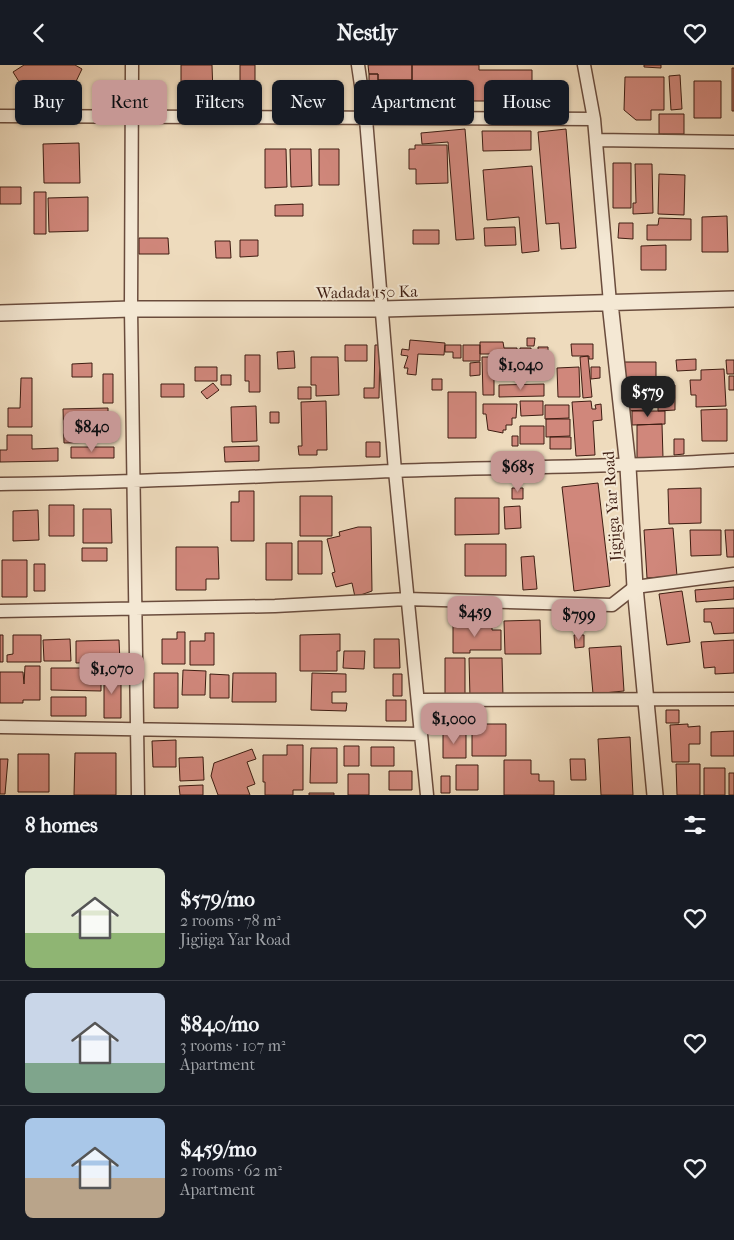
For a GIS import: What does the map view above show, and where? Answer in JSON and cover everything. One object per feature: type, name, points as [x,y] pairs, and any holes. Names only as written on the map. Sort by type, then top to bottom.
[{"type":"street","points":[[132,65],[132,80]]},
{"type":"street","points":[[358,65],[360,80]]},
{"type":"street","name":"Jigjiga Yar Road","points":[[584,65],[594,119],[610,303],[628,467],[635,587],[655,795]]},
{"type":"street","points":[[0,116],[92,117]]},
{"type":"street","points":[[167,117],[354,119]]},
{"type":"street","points":[[474,119],[594,119]]},
{"type":"street","points":[[133,125],[131,309],[136,609],[135,730],[138,795]]},
{"type":"street","points":[[367,125],[395,471],[427,795]]},
{"type":"street","points":[[596,139],[734,142]]},
{"type":"street","name":"Wadada 150 Ka","points":[[0,313],[131,309],[383,309],[734,299]]},
{"type":"street","points":[[0,484],[134,483],[395,471],[628,467],[734,460]]},
{"type":"street","points":[[0,611],[275,606],[407,599],[612,605],[635,587],[734,574]]},
{"type":"street","points":[[418,700],[647,701],[734,699]]},
{"type":"street","points":[[0,727],[421,734]]},
{"type":"building","points":[[24,65],[75,65],[82,69],[77,80],[18,80],[13,72]]},
{"type":"building","points":[[181,65],[212,65],[213,80],[181,80]]},
{"type":"building","points":[[240,65],[255,65],[255,80],[240,80]]},
{"type":"building","points":[[368,65],[412,65],[412,80],[378,80],[378,74],[369,74]]},
{"type":"building","points":[[412,65],[479,65],[479,70],[532,70],[532,80],[484,80],[484,101],[474,101],[474,80],[412,80]]},
{"type":"building","points":[[644,65],[661,65],[661,68],[644,67]]},
{"type":"building","points":[[732,68],[734,68],[734,111],[732,111]]},
{"type":"building","points":[[369,74],[378,74],[378,80],[369,80]]},
{"type":"building","points":[[680,75],[682,109],[671,110],[669,76]]},
{"type":"building","points":[[625,77],[664,77],[664,110],[651,110],[651,120],[636,120],[624,110]]},
{"type":"building","points":[[694,81],[721,81],[721,118],[694,118]]},
{"type":"building","points":[[659,114],[684,114],[684,134],[659,134]]},
{"type":"building","points":[[465,129],[474,239],[456,240],[448,142],[422,144],[421,133]]},
{"type":"building","points":[[566,129],[576,248],[561,249],[559,223],[546,224],[538,132]]},
{"type":"building","points":[[482,131],[531,131],[531,150],[483,151]]},
{"type":"building","points":[[79,143],[80,183],[44,183],[43,144]]},
{"type":"building","points":[[415,145],[447,145],[448,183],[416,184],[416,169],[409,169],[409,149],[415,149]]},
{"type":"building","points":[[265,149],[286,149],[287,187],[265,188]]},
{"type":"building","points":[[290,149],[311,149],[312,186],[291,187]]},
{"type":"building","points":[[319,149],[339,149],[339,185],[319,185]]},
{"type":"building","points":[[613,163],[631,163],[631,208],[613,208]]},
{"type":"building","points":[[635,164],[652,164],[653,213],[633,214],[633,203],[636,203]]},
{"type":"building","points":[[532,166],[539,251],[522,253],[519,217],[487,220],[483,170]]},
{"type":"building","points":[[659,174],[685,175],[684,215],[658,214]]},
{"type":"building","points":[[0,187],[21,187],[21,204],[0,204]]},
{"type":"building","points":[[34,192],[46,192],[46,234],[34,234]]},
{"type":"building","points":[[88,197],[88,231],[49,232],[48,198]]},
{"type":"building","points":[[303,204],[303,216],[275,216],[275,205]]},
{"type":"building","points":[[727,216],[728,252],[702,252],[702,217]]},
{"type":"building","points":[[659,218],[691,219],[691,240],[647,240],[647,225],[658,225]]},
{"type":"building","points":[[619,223],[633,223],[633,239],[618,238]]},
{"type":"building","points":[[515,227],[516,245],[485,246],[484,228]]},
{"type":"building","points":[[413,230],[439,230],[439,244],[413,244]]},
{"type":"building","points":[[139,238],[168,238],[169,254],[139,254]]},
{"type":"building","points":[[240,240],[258,240],[258,256],[240,257]]},
{"type":"building","points":[[215,241],[230,241],[231,258],[216,258]]},
{"type":"building","points":[[666,245],[666,270],[641,270],[641,246]]},
{"type":"building","points":[[527,338],[535,338],[534,346],[527,346]]},
{"type":"building","points":[[410,340],[445,343],[444,355],[418,354],[416,375],[407,374],[408,368],[404,368],[408,356],[401,355],[402,349],[409,350]]},
{"type":"building","points":[[480,342],[503,342],[504,348],[517,348],[517,361],[496,361],[496,354],[480,354]]},
{"type":"building","points":[[571,344],[593,344],[593,359],[589,359],[589,356],[572,356]]},
{"type":"building","points":[[345,345],[367,345],[367,361],[345,361]]},
{"type":"building","points":[[375,345],[380,345],[379,398],[364,398],[364,388],[374,388]]},
{"type":"building","points":[[445,345],[461,345],[461,358],[453,358],[453,352],[445,352]]},
{"type":"building","points":[[463,345],[480,345],[480,361],[463,361]]},
{"type":"building","points":[[538,347],[548,347],[548,372],[539,372]]},
{"type":"building","points":[[520,348],[531,348],[531,359],[520,359]]},
{"type":"building","points":[[294,351],[295,368],[278,369],[277,352]]},
{"type":"building","points":[[245,355],[260,355],[260,392],[249,392],[249,381],[245,381]]},
{"type":"building","points":[[588,356],[592,397],[583,398],[580,357]]},
{"type":"building","points":[[311,357],[338,357],[339,395],[316,396],[316,385],[311,385]]},
{"type":"building","points":[[482,357],[494,357],[494,395],[483,395]]},
{"type":"building","points":[[696,359],[696,370],[677,371],[676,360]]},
{"type":"building","points":[[726,360],[734,360],[734,374],[727,374]]},
{"type":"building","points":[[480,362],[480,375],[470,376],[470,363]]},
{"type":"building","points":[[624,362],[656,362],[656,380],[624,380]]},
{"type":"building","points":[[92,363],[92,377],[72,377],[72,364]]},
{"type":"building","points":[[195,367],[217,367],[217,381],[195,381]]},
{"type":"building","points":[[579,367],[580,397],[558,397],[557,368]]},
{"type":"building","points":[[591,367],[600,367],[600,378],[591,379]]},
{"type":"building","points":[[724,369],[726,406],[696,407],[696,395],[691,395],[690,380],[701,380],[701,370]]},
{"type":"building","points":[[103,374],[113,374],[113,403],[103,403]]},
{"type":"building","points":[[221,375],[231,375],[231,385],[221,385]]},
{"type":"building","points":[[729,376],[734,376],[734,390],[729,390]]},
{"type":"building","points":[[21,378],[32,378],[32,427],[8,427],[8,408],[20,408]]},
{"type":"building","points":[[432,379],[442,379],[442,390],[432,390]]},
{"type":"building","points":[[648,380],[648,401],[624,401],[623,381]]},
{"type":"building","points":[[213,383],[219,390],[207,399],[201,392]]},
{"type":"building","points":[[161,384],[184,384],[184,397],[161,397]]},
{"type":"building","points":[[544,384],[544,396],[499,397],[499,385]]},
{"type":"building","points":[[658,385],[675,385],[675,410],[658,411]]},
{"type":"building","points":[[298,387],[311,387],[311,399],[298,399]]},
{"type":"building","points":[[448,392],[476,392],[476,438],[448,438]]},
{"type":"building","points":[[326,401],[327,450],[317,450],[317,455],[299,455],[298,446],[302,446],[301,402]]},
{"type":"building","points":[[520,401],[543,401],[543,415],[521,416]]},
{"type":"building","points":[[591,401],[592,409],[596,409],[595,405],[601,404],[602,420],[593,421],[595,455],[576,456],[572,402]]},
{"type":"building","points":[[649,401],[649,410],[623,411],[622,402]]},
{"type":"building","points":[[483,404],[517,404],[516,418],[512,418],[512,425],[506,425],[506,430],[503,430],[503,433],[488,430],[486,414],[483,414]]},
{"type":"building","points":[[545,405],[569,405],[569,418],[545,419]]},
{"type":"building","points":[[256,406],[257,441],[232,442],[231,407]]},
{"type":"building","points":[[108,408],[108,442],[64,443],[63,409]]},
{"type":"building","points":[[727,409],[727,441],[702,441],[701,410]]},
{"type":"building","points":[[632,411],[665,411],[665,424],[632,425]]},
{"type":"building","points":[[270,412],[279,412],[279,423],[270,423]]},
{"type":"building","points":[[546,419],[570,419],[570,436],[546,437]]},
{"type":"building","points":[[662,424],[663,458],[637,458],[637,425]]},
{"type":"building","points":[[520,426],[544,426],[544,444],[520,444]]},
{"type":"building","points":[[7,435],[32,435],[32,449],[58,448],[58,461],[0,462],[0,450],[7,450]]},
{"type":"building","points":[[512,436],[518,436],[518,446],[512,446]]},
{"type":"building","points":[[550,437],[571,437],[571,449],[550,449]]},
{"type":"building","points":[[674,439],[684,439],[684,454],[674,455]]},
{"type":"building","points":[[366,442],[380,442],[380,457],[366,457]]},
{"type":"building","points":[[259,446],[259,461],[225,462],[224,447]]},
{"type":"building","points":[[71,447],[114,447],[114,458],[71,458]]},
{"type":"building","points":[[598,483],[610,586],[574,591],[562,487]]},
{"type":"building","points":[[512,488],[523,488],[523,499],[512,499]]},
{"type":"building","points":[[701,488],[701,523],[669,524],[668,489]]},
{"type":"building","points":[[239,491],[254,491],[254,541],[231,541],[231,502],[239,502]]},
{"type":"building","points":[[300,496],[332,496],[332,536],[300,536]]},
{"type":"building","points":[[455,498],[499,498],[499,534],[455,535]]},
{"type":"building","points":[[49,505],[74,505],[74,536],[49,536]]},
{"type":"building","points":[[520,506],[521,528],[505,529],[504,507]]},
{"type":"building","points":[[83,509],[111,509],[112,543],[83,543]]},
{"type":"building","points":[[38,510],[39,540],[13,541],[13,511]]},
{"type":"building","points":[[358,527],[371,527],[372,591],[355,597],[352,583],[336,587],[332,573],[335,572],[327,539],[340,536],[339,532]]},
{"type":"building","points":[[673,528],[677,576],[647,578],[644,530]]},
{"type":"building","points":[[690,530],[721,530],[721,555],[691,556]]},
{"type":"building","points":[[725,530],[734,530],[734,557],[727,557]]},
{"type":"building","points":[[298,541],[322,541],[322,574],[298,574]]},
{"type":"building","points":[[266,543],[292,543],[292,580],[266,580]]},
{"type":"building","points":[[465,544],[506,544],[506,576],[465,576]]},
{"type":"building","points":[[176,547],[218,547],[219,579],[206,579],[206,590],[176,590]]},
{"type":"building","points":[[82,548],[107,548],[107,561],[82,561]]},
{"type":"building","points":[[534,556],[537,589],[523,590],[521,557]]},
{"type":"building","points":[[2,560],[27,560],[27,597],[2,597]]},
{"type":"building","points":[[34,564],[45,564],[45,591],[34,591]]},
{"type":"building","points":[[734,587],[734,599],[696,602],[695,590]]},
{"type":"building","points":[[682,591],[690,642],[667,645],[659,594]]},
{"type":"building","points":[[734,608],[734,633],[714,634],[711,622],[704,622],[704,609]]},
{"type":"building","points":[[540,620],[541,654],[505,654],[504,621]]},
{"type":"building","points":[[453,623],[492,623],[492,630],[501,630],[501,650],[470,650],[470,653],[453,653]]},
{"type":"building","points":[[177,632],[185,632],[185,664],[162,664],[162,639],[177,639]]},
{"type":"building","points":[[205,633],[214,633],[214,665],[190,665],[190,641],[205,641]]},
{"type":"building","points":[[340,634],[340,651],[337,651],[337,671],[300,671],[300,635]]},
{"type":"building","points":[[0,635],[3,635],[3,662],[0,662]]},
{"type":"building","points":[[13,635],[41,635],[41,662],[7,662],[7,655],[13,654]]},
{"type":"building","points":[[574,635],[584,635],[584,647],[575,648]]},
{"type":"building","points":[[70,639],[71,661],[44,661],[43,640]]},
{"type":"building","points":[[374,639],[399,639],[400,668],[374,668]]},
{"type":"building","points":[[119,640],[120,662],[76,663],[76,641]]},
{"type":"building","points":[[734,640],[734,673],[715,674],[715,667],[704,668],[701,642]]},
{"type":"building","points":[[621,646],[624,691],[593,694],[589,648]]},
{"type":"building","points":[[344,651],[365,651],[364,669],[343,668]]},
{"type":"building","points":[[445,658],[465,658],[465,698],[445,698]]},
{"type":"building","points":[[469,658],[502,658],[503,697],[470,698]]},
{"type":"building","points":[[25,666],[40,666],[40,700],[23,700],[23,703],[0,703],[0,672],[23,672],[24,684]]},
{"type":"building","points":[[51,668],[101,668],[101,691],[51,690]]},
{"type":"building","points":[[183,670],[206,671],[205,695],[182,695]]},
{"type":"building","points":[[104,672],[121,672],[121,718],[104,718]]},
{"type":"building","points":[[154,673],[178,673],[178,708],[154,708]]},
{"type":"building","points":[[233,673],[276,673],[276,702],[232,702]]},
{"type":"building","points":[[312,673],[346,674],[346,692],[332,692],[332,703],[347,703],[346,711],[311,710]]},
{"type":"building","points":[[210,674],[229,675],[229,698],[210,698]]},
{"type":"building","points":[[393,674],[402,674],[402,696],[393,696]]},
{"type":"building","points":[[51,697],[86,697],[86,716],[51,716]]},
{"type":"building","points":[[386,700],[406,700],[406,721],[386,721]]},
{"type":"building","points":[[666,710],[679,710],[679,723],[666,723]]},
{"type":"building","points":[[472,724],[506,724],[506,756],[472,756]]},
{"type":"building","points":[[688,724],[688,727],[700,726],[700,744],[689,744],[689,762],[672,762],[670,725]]},
{"type":"building","points":[[734,731],[734,756],[711,756],[711,732]]},
{"type":"building","points":[[443,732],[466,732],[466,758],[443,758]]},
{"type":"building","points":[[630,737],[633,795],[601,795],[598,739]]},
{"type":"building","points":[[176,740],[176,767],[153,767],[152,741]]},
{"type":"building","points":[[287,745],[303,745],[303,790],[293,790],[293,795],[265,795],[263,755],[287,755]]},
{"type":"building","points":[[344,746],[359,746],[359,766],[344,766]]},
{"type":"building","points":[[371,747],[394,747],[394,766],[371,766]]},
{"type":"building","points":[[311,748],[337,748],[337,783],[310,783]]},
{"type":"building","points":[[252,749],[256,759],[247,762],[255,784],[247,787],[250,795],[218,795],[211,776],[214,763]]},
{"type":"building","points":[[75,753],[116,753],[116,795],[74,795]]},
{"type":"building","points":[[18,754],[49,754],[49,792],[18,792]]},
{"type":"building","points":[[203,757],[204,780],[180,781],[179,758]]},
{"type":"building","points":[[0,759],[8,759],[5,794],[0,794]]},
{"type":"building","points":[[570,759],[585,759],[586,780],[571,780]]},
{"type":"building","points":[[504,760],[531,760],[531,774],[539,774],[539,781],[554,781],[554,795],[504,795]]},
{"type":"building","points":[[676,764],[700,764],[700,795],[677,795]]},
{"type":"building","points":[[456,765],[478,765],[478,790],[456,790]]},
{"type":"building","points":[[704,768],[725,768],[725,795],[704,795]]},
{"type":"building","points":[[389,771],[412,771],[412,790],[389,790]]},
{"type":"building","points":[[729,773],[734,773],[734,795],[729,795]]},
{"type":"building","points":[[348,774],[369,774],[369,795],[348,795]]},
{"type":"building","points":[[441,776],[450,776],[450,793],[441,793]]},
{"type":"building","points":[[203,785],[203,795],[180,795],[179,786]]},
{"type":"building","points":[[309,793],[334,793],[334,795],[309,795]]}]
